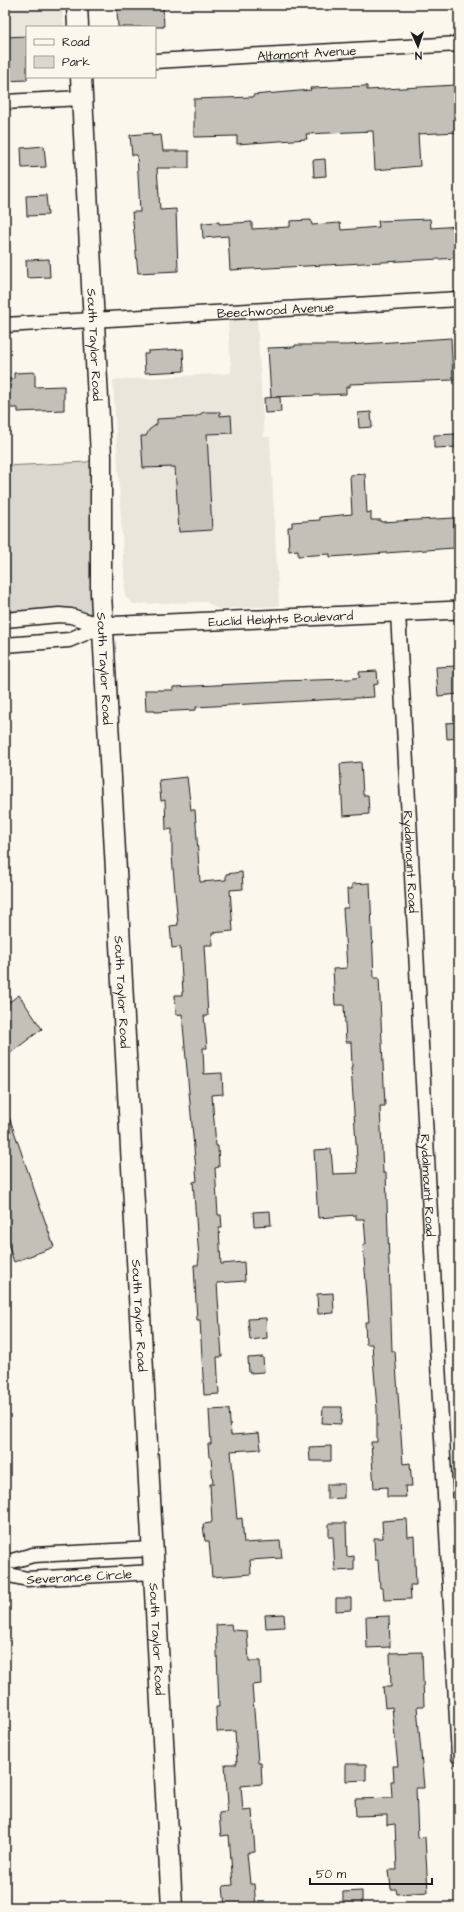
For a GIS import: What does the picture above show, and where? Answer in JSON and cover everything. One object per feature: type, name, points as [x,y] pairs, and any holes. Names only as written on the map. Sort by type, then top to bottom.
[{"type":"main road","points":[[77,5],[78,26]]},
{"type":"main road","name":"South Taylor Road","points":[[81,78],[101,456],[99,566],[172,1907]]},
{"type":"street","name":"Altamont Avenue","points":[[156,61],[459,44]]},
{"type":"street","points":[[5,102],[82,98]]},
{"type":"street","name":"Beechwood Avenue","points":[[5,326],[459,299]]},
{"type":"street","name":"Euclid Heights Boulevard","points":[[102,626],[459,610]]},
{"type":"street","name":"Rydalmount Road","points":[[398,613],[459,1757]]},
{"type":"street","points":[[5,620],[59,615],[71,616],[102,626]]},
{"type":"street","points":[[5,645],[69,640],[102,626]]},
{"type":"street","name":"Severance Circle","points":[[5,1563],[33,1555],[153,1549]]},
{"type":"street","name":"Severance Circle","points":[[5,1574],[27,1579],[154,1572]]},
{"type":"shaded area","points":[[5,5],[62,5],[64,26],[26,26],[26,35],[5,37]]},
{"type":"shaded area","points":[[257,318],[264,437],[270,437],[279,606],[218,609],[206,602],[133,604],[125,596],[113,380],[231,373],[228,320]]},
{"type":"green space","points":[[101,456],[102,626],[71,616],[5,620],[5,466],[87,462]]},
{"type":"building","points":[[163,7],[164,27],[118,26],[117,9]]},
{"type":"building","points":[[26,36],[27,80],[5,81],[5,37]]},
{"type":"building","points":[[456,85],[458,132],[418,134],[420,166],[375,170],[373,131],[306,134],[307,139],[237,144],[237,136],[194,137],[194,99],[253,97],[253,95],[311,90],[310,88],[367,86],[367,90]]},
{"type":"building","points":[[152,133],[152,136],[161,135],[163,151],[189,151],[189,168],[157,168],[160,210],[176,209],[178,271],[138,273],[132,212],[140,212],[137,155],[132,155],[130,135]]},
{"type":"building","points":[[44,146],[46,167],[22,168],[21,148]]},
{"type":"building","points":[[325,159],[326,176],[314,177],[313,160]]},
{"type":"building","points":[[46,195],[48,215],[27,216],[26,196]]},
{"type":"building","points":[[430,219],[431,228],[459,226],[459,258],[230,270],[228,236],[203,238],[202,223],[219,222],[219,224],[252,222],[252,229],[290,227],[290,221],[311,220],[312,225],[340,223],[341,230],[379,227],[378,221]]},
{"type":"building","points":[[49,259],[50,277],[27,278],[26,260]]},
{"type":"building","points":[[451,338],[453,380],[350,384],[350,387],[346,387],[346,394],[271,397],[268,348],[295,347],[295,345],[348,345]]},
{"type":"building","points":[[183,349],[184,371],[145,373],[144,354],[148,354],[148,351]]},
{"type":"building","points":[[35,372],[35,387],[64,386],[64,410],[18,412],[18,408],[5,408],[5,379],[14,379],[14,373]]},
{"type":"building","points":[[280,397],[281,412],[265,413],[264,398]]},
{"type":"building","points":[[204,412],[220,412],[220,416],[231,415],[232,433],[207,434],[212,530],[179,532],[175,467],[143,468],[141,436],[146,436],[149,430],[157,424],[157,419],[195,417]]},
{"type":"building","points":[[371,412],[372,427],[359,428],[358,413]]},
{"type":"building","points":[[456,434],[457,447],[434,448],[434,435]]},
{"type":"building","points":[[365,474],[367,513],[371,512],[371,520],[381,520],[381,522],[454,518],[454,548],[330,557],[330,554],[298,556],[298,550],[289,551],[288,527],[292,527],[292,522],[320,520],[320,517],[352,514],[350,475]]},
{"type":"building","points":[[458,666],[459,694],[438,696],[436,667]]},
{"type":"building","points":[[377,671],[378,684],[373,685],[374,697],[196,707],[196,710],[146,711],[145,690],[173,690],[173,687],[279,681],[350,679],[360,677],[359,672]]},
{"type":"building","points":[[459,722],[459,738],[447,739],[446,723]]},
{"type":"building","points":[[361,762],[363,795],[368,795],[369,814],[343,816],[340,764]]},
{"type":"building","points":[[187,777],[191,810],[195,810],[200,882],[226,880],[226,874],[242,872],[243,889],[230,890],[233,931],[212,933],[213,945],[204,945],[208,1016],[204,1016],[207,1048],[203,1048],[204,1074],[222,1073],[223,1094],[212,1095],[216,1146],[218,1146],[219,1167],[215,1168],[218,1215],[221,1215],[222,1228],[219,1228],[221,1264],[244,1262],[245,1281],[217,1283],[222,1357],[217,1357],[219,1394],[204,1395],[200,1320],[197,1320],[194,1265],[198,1265],[199,1257],[193,1182],[197,1181],[182,1014],[176,1015],[175,995],[182,995],[183,992],[180,947],[172,948],[170,926],[178,925],[172,856],[172,829],[166,830],[165,800],[161,801],[159,780]]},
{"type":"building","points":[[370,883],[374,978],[379,978],[385,1106],[380,1106],[383,1173],[386,1173],[392,1351],[395,1351],[403,1464],[410,1463],[412,1486],[405,1486],[406,1497],[387,1497],[387,1487],[374,1488],[371,1442],[377,1442],[377,1409],[372,1344],[366,1344],[365,1322],[369,1322],[363,1244],[366,1244],[364,1219],[356,1219],[356,1215],[318,1218],[317,1202],[314,1150],[331,1149],[333,1174],[358,1173],[351,1067],[351,1042],[346,1042],[344,1005],[335,1005],[333,969],[347,968],[343,908],[348,908],[347,889],[352,889],[352,884]]},
{"type":"building","points":[[19,995],[42,1029],[5,1057],[5,1005]]},
{"type":"building","points":[[7,1111],[54,1247],[14,1262],[5,1235],[5,1112]]},
{"type":"building","points":[[270,1211],[271,1225],[254,1226],[253,1212]]},
{"type":"building","points":[[333,1293],[334,1313],[318,1314],[317,1294]]},
{"type":"building","points":[[266,1318],[267,1338],[250,1340],[248,1319]]},
{"type":"building","points":[[263,1357],[264,1372],[249,1373],[248,1358]]},
{"type":"building","points":[[323,1407],[342,1407],[341,1424],[322,1423]]},
{"type":"building","points":[[229,1409],[231,1435],[259,1433],[261,1449],[231,1451],[237,1519],[242,1518],[244,1543],[280,1541],[282,1558],[250,1560],[251,1574],[212,1577],[209,1541],[205,1541],[203,1524],[211,1523],[212,1521],[210,1484],[213,1484],[211,1457],[209,1457],[208,1444],[211,1444],[209,1410]]},
{"type":"building","points":[[331,1446],[331,1461],[310,1461],[309,1447]]},
{"type":"building","points":[[327,1484],[344,1484],[344,1498],[327,1499]]},
{"type":"building","points":[[407,1519],[408,1537],[414,1536],[416,1585],[410,1585],[411,1599],[384,1600],[383,1588],[380,1588],[378,1560],[375,1560],[374,1538],[383,1538],[382,1521]]},
{"type":"building","points":[[329,1523],[346,1523],[347,1557],[354,1556],[354,1570],[335,1571],[333,1537],[329,1537]]},
{"type":"building","points":[[336,1598],[351,1598],[351,1610],[336,1611]]},
{"type":"building","points":[[284,1614],[285,1627],[266,1628],[265,1615]]},
{"type":"building","points":[[389,1616],[390,1647],[367,1648],[366,1617]]},
{"type":"building","points":[[231,1624],[232,1630],[247,1631],[249,1661],[260,1661],[261,1684],[252,1685],[258,1762],[261,1762],[262,1784],[241,1786],[243,1811],[252,1810],[255,1852],[247,1853],[250,1884],[254,1884],[256,1907],[225,1907],[223,1886],[233,1885],[229,1835],[221,1836],[219,1813],[227,1812],[226,1804],[228,1804],[225,1764],[237,1764],[235,1731],[217,1732],[216,1707],[219,1707],[216,1625]]},
{"type":"building","points":[[422,1652],[424,1706],[417,1706],[424,1788],[416,1788],[418,1838],[425,1837],[428,1892],[397,1894],[396,1889],[391,1889],[389,1870],[397,1870],[395,1824],[387,1825],[387,1815],[356,1816],[355,1799],[392,1798],[391,1781],[394,1781],[393,1766],[398,1766],[392,1707],[385,1708],[383,1687],[391,1687],[390,1653]]},
{"type":"building","points":[[346,1764],[366,1764],[366,1780],[346,1781]]},
{"type":"building","points":[[362,1891],[362,1907],[343,1907],[343,1892]]}]
